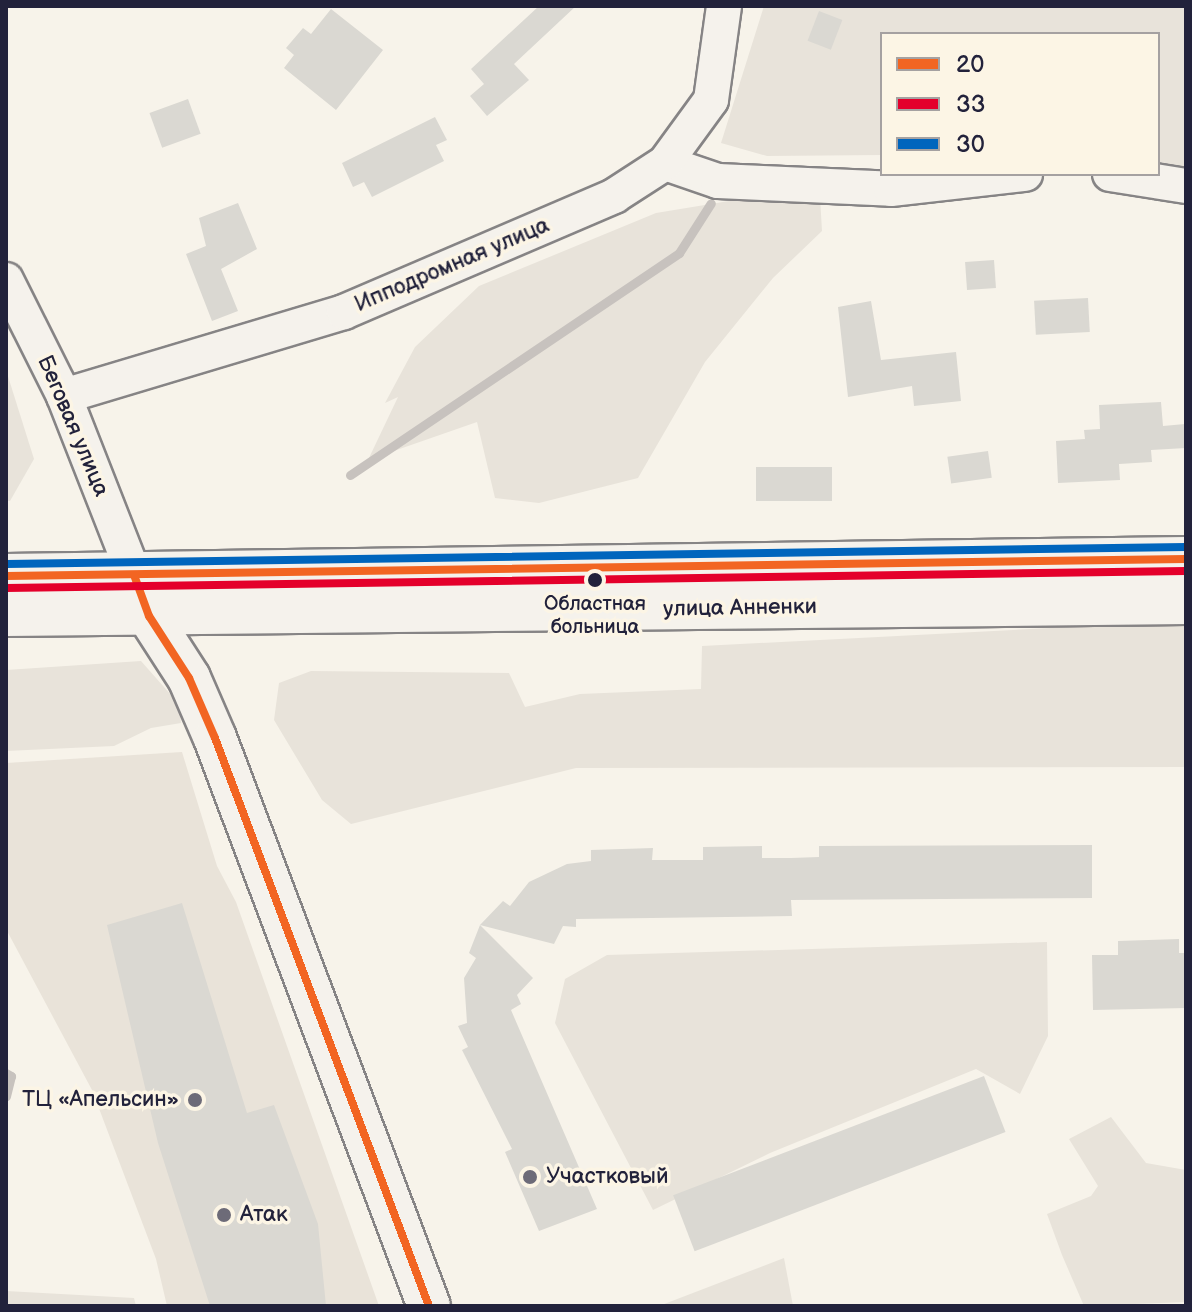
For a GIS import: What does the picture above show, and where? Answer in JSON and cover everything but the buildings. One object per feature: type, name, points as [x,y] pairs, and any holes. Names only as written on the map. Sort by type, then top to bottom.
[{"type":"main road","name":"улица Анненки","points":[[6,576],[1186,559]]},
{"type":"main road","name":"улица Анненки","points":[[6,614],[149,616],[1186,602]]},
{"type":"street","name":"Ипподромная улица","points":[[64,396],[344,312],[614,196],[665,163],[711,100],[724,6]]},
{"type":"street","points":[[665,163],[718,181],[891,189],[1007,176]]},
{"type":"street","points":[[1123,176],[1186,186]]},
{"type":"street","name":"Беговая улица","points":[[6,280],[64,396],[134,575]]},
{"type":"street","points":[[134,575],[149,616],[189,678],[215,738],[429,1306]]},
{"type":"shaded area","points":[[764,6],[1186,6],[1186,167],[1160,165],[1160,32],[880,32],[880,155],[767,156],[721,143]]},
{"type":"shaded area","points":[[820,197],[822,231],[773,278],[705,362],[638,478],[539,503],[495,498],[477,422],[368,460],[398,397],[385,403],[415,347],[479,286],[656,213],[729,201]]},
{"type":"shaded area","points":[[6,370],[34,459],[10,501],[6,501]]},
{"type":"shaded area","points":[[1108,625],[1186,626],[1186,767],[576,768],[351,824],[322,800],[274,720],[279,683],[311,671],[509,673],[525,707],[580,694],[701,689],[702,646]]},
{"type":"shaded area","points":[[141,661],[179,704],[181,723],[151,728],[114,746],[6,751],[6,670]]},
{"type":"shaded area","points":[[182,752],[217,866],[236,902],[379,1306],[167,1306],[156,1259],[92,1090],[6,929],[6,763]]},
{"type":"shaded area","points":[[1047,942],[1048,1036],[1020,1094],[976,1069],[770,1153],[653,1210],[555,1023],[565,979],[607,955]]},
{"type":"shaded area","points":[[1111,1117],[1146,1163],[1186,1170],[1186,1302],[1084,1306],[1062,1255],[1047,1214],[1091,1196],[1098,1186],[1069,1139]]},
{"type":"shaded area","points":[[784,1258],[793,1306],[659,1306]]},
{"type":"shaded area","points":[[6,1291],[134,1298],[136,1306],[6,1306]]},
{"type":"waterway","points":[[350,475],[679,253],[711,203]]},
{"type":"waterway","points":[[6,1073],[11,1076],[6,1096]]},
{"type":"transit line","name":"30","points":[[6,564],[1186,547]]},
{"type":"transit line","name":"20","points":[[6,576],[1186,559]]},
{"type":"transit line","name":"33","points":[[6,588],[1186,571]]},
{"type":"transit line","name":"20","points":[[134,575],[149,616],[189,678],[215,738],[429,1306]]},
{"type":"place","name":"Областная больница","points":[[595,580]]},
{"type":"place","name":"ТЦ «Апельсин»","points":[[195,1100]]},
{"type":"place","name":"Участковый","points":[[530,1177]]},
{"type":"place","name":"Атак","points":[[224,1215]]}]
